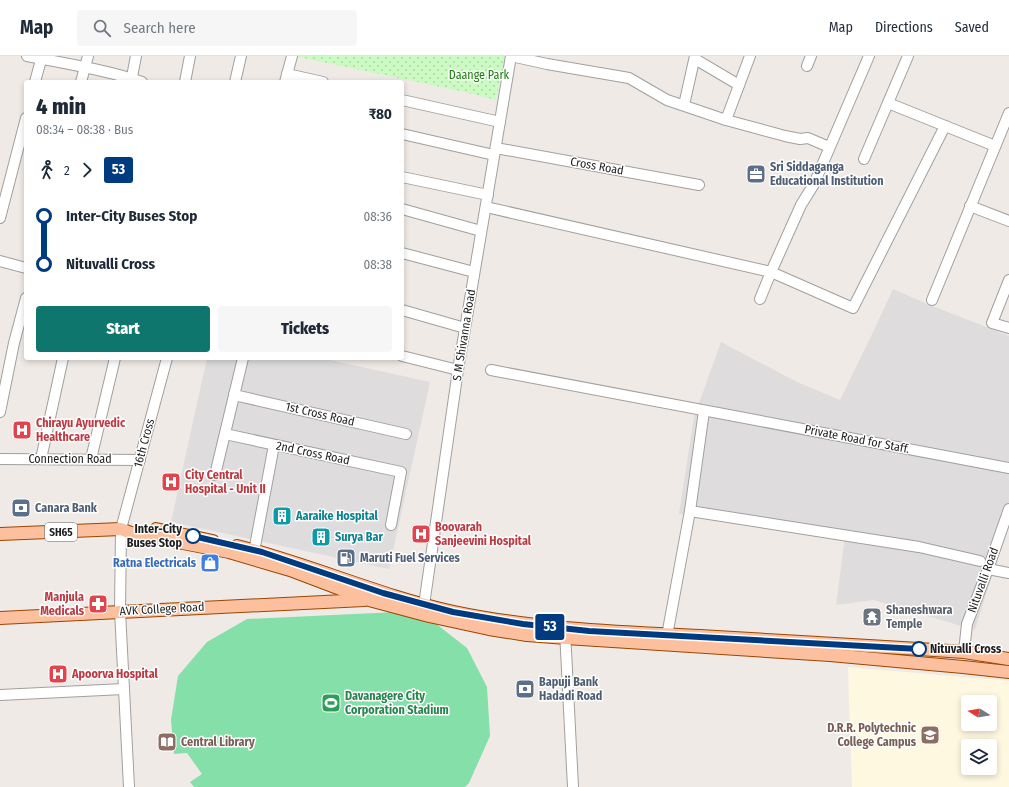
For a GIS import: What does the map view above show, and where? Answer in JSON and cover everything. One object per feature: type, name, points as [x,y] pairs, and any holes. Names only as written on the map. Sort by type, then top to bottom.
[{"type":"main road","name":"SH65","points":[[0,534],[122,529],[131,533],[229,552],[253,555],[290,570],[336,582],[369,600],[423,609],[489,629],[527,635],[565,633],[667,639],[1009,672]]},
{"type":"main road","points":[[324,602],[336,582],[388,595],[423,609]]},
{"type":"main road","name":"AVK College Road","points":[[0,618],[369,600]]},
{"type":"main road","points":[[667,639],[901,648],[964,652],[1009,659]]},
{"type":"street","points":[[27,56],[42,57],[131,80],[136,56]]},
{"type":"street","points":[[82,80],[88,56]]},
{"type":"street","points":[[185,80],[190,56]]},
{"type":"street","points":[[235,80],[241,56]]},
{"type":"street","points":[[292,56],[286,78],[304,80]]},
{"type":"street","points":[[511,56],[629,78],[667,100],[684,106],[726,120],[785,136],[800,139],[808,138],[829,147]]},
{"type":"street","name":"S M Shivanna Road","points":[[423,609],[458,370],[511,56]]},
{"type":"street","points":[[726,120],[750,56]]},
{"type":"street","points":[[807,66],[810,56]]},
{"type":"street","points":[[760,299],[770,272],[801,205],[814,184],[869,56]]},
{"type":"street","points":[[864,159],[908,56]]},
{"type":"street","points":[[36,80],[42,57]]},
{"type":"street","points":[[684,106],[695,57],[739,85]]},
{"type":"street","points":[[404,100],[500,122]]},
{"type":"street","points":[[888,102],[995,146]]},
{"type":"street","points":[[932,300],[1009,113]]},
{"type":"street","points":[[0,218],[24,126]]},
{"type":"street","points":[[486,207],[770,272],[853,308],[945,126]]},
{"type":"street","name":"Cross Road","points":[[404,134],[495,152],[699,185]]},
{"type":"street","points":[[404,177],[488,195]]},
{"type":"street","points":[[970,206],[1009,221]]},
{"type":"street","points":[[404,211],[482,231]]},
{"type":"street","points":[[404,254],[474,272]]},
{"type":"street","points":[[0,261],[24,267]]},
{"type":"street","points":[[1009,280],[992,323],[1009,328]]},
{"type":"street","points":[[0,412],[14,343],[24,306]]},
{"type":"street","points":[[404,311],[465,328]]},
{"type":"street","points":[[404,356],[458,370]]},
{"type":"street","points":[[41,459],[63,360]]},
{"type":"street","points":[[91,459],[115,360]]},
{"type":"street","name":"16th Cross","points":[[129,787],[120,611],[122,529],[166,360]]},
{"type":"street","points":[[215,475],[243,360]]},
{"type":"street","name":"Private Road for Staff.","points":[[491,370],[1009,468]]},
{"type":"street","name":"1st Cross Road","points":[[234,395],[406,434]]},
{"type":"street","points":[[667,639],[690,511],[704,411]]},
{"type":"street","name":"2nd Cross Road","points":[[224,434],[401,472],[390,525]]},
{"type":"street","points":[[253,555],[274,445]]},
{"type":"street","name":"Connection Road","points":[[0,459],[140,460]]},
{"type":"street","name":"Nituvalli Road","points":[[964,652],[967,624],[1009,509]]},
{"type":"street","points":[[690,511],[919,547],[980,561]]},
{"type":"street","points":[[988,569],[1009,573]]},
{"type":"street","points":[[565,633],[573,787]]},
{"type":"street","points":[[0,694],[124,689]]},
{"type":"shaded area","points":[[893,289],[1009,336],[1009,521],[975,630],[873,600],[836,605],[845,537],[679,514],[694,417],[721,342],[797,382],[840,400]]},
{"type":"shaded area","points":[[207,360],[330,360],[430,382],[389,569],[171,522]]},
{"type":"shaded area","name":"D.R.R. Polytechnic College Campus","points":[[848,667],[1009,681],[1009,787],[852,787]]},
{"type":"green space","name":"Daange Park","points":[[294,56],[505,56],[496,100]]},
{"type":"green space","name":"Davanagere City Corporation Stadium","points":[[397,612],[435,623],[467,648],[487,687],[490,736],[469,783],[465,787],[194,787],[190,782],[202,774],[187,753],[174,754],[171,720],[178,676],[207,642],[247,619]]},
{"type":"bus line","name":"53","points":[[193,536],[262,552],[383,593],[453,612],[523,624],[589,631],[919,649]]},
{"type":"place","name":"Sri Siddaganga Educational Institution","points":[[756,174]]},
{"type":"place","name":"Chirayu Ayurvedic Healthcare","points":[[22,430]]},
{"type":"place","name":"City Central Hospital - Unit II","points":[[171,482]]},
{"type":"place","name":"Canara Bank","points":[[21,508]]},
{"type":"place","name":"Aaraike Hospital","points":[[282,516]]},
{"type":"place","name":"Boovarah Sanjeevini Hospital","points":[[421,534]]},
{"type":"place","name":"Inter-City Buses Stop","points":[[193,536]]},
{"type":"place","name":"Surya Bar","points":[[321,537]]},
{"type":"place","name":"Maruti Fuel Services","points":[[346,558]]},
{"type":"place","name":"Ratna Electricals","points":[[210,563]]},
{"type":"place","name":"Manjula Medicals","points":[[98,604]]},
{"type":"place","name":"Shaneshwara Temple","points":[[872,617]]},
{"type":"place","name":"Nituvalli Cross","points":[[919,649]]},
{"type":"place","name":"Apoorva Hospital","points":[[58,674]]},
{"type":"place","name":"Bapuji Bank Hadadi Road","points":[[525,689]]},
{"type":"place","name":"Davanagere City Corporation Stadium","points":[[331,703]]},
{"type":"place","name":"D.R.R. Polytechnic College Campus","points":[[930,735]]},
{"type":"place","name":"Central Library","points":[[167,742]]}]
